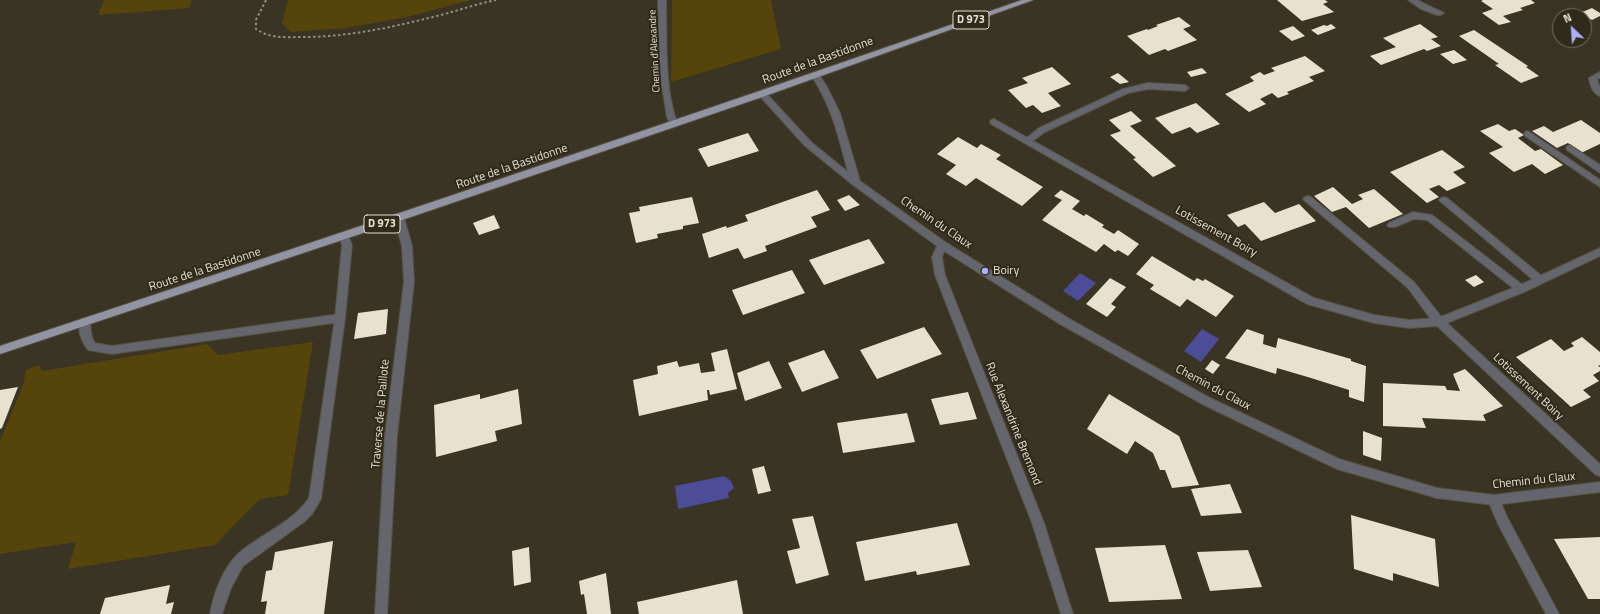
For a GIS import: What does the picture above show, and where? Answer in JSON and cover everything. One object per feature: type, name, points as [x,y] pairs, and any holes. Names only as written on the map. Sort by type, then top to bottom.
[{"type":"main road","name":"Route de la Bastidonne","points":[[0,350],[399,218],[762,94],[1029,0]]},
{"type":"street","name":"Chemin d'Alexandre","points":[[662,0],[664,75],[671,117],[674,124]]},
{"type":"street","points":[[1412,0],[1424,7],[1440,13]]},
{"type":"street","points":[[815,75],[822,83],[834,105],[856,183]]},
{"type":"street","points":[[1600,75],[1593,78],[1594,86],[1600,93]]},
{"type":"street","points":[[1027,141],[1042,130],[1126,91],[1148,86],[1185,88]]},
{"type":"street","name":"Chemin du Claux","points":[[762,94],[803,139],[856,183],[942,245],[1064,321],[1206,401],[1337,464],[1437,493],[1494,500],[1600,487]]},
{"type":"street","name":"Lotissement Boiry","points":[[994,122],[1311,301],[1374,319],[1409,324],[1439,322],[1521,289],[1600,252]]},
{"type":"street","points":[[1528,134],[1600,184]]},
{"type":"street","points":[[1570,148],[1600,170]]},
{"type":"street","points":[[1308,199],[1411,285],[1439,322]]},
{"type":"street","points":[[1444,200],[1540,280]]},
{"type":"street","points":[[1392,225],[1413,215],[1429,217],[1521,289]]},
{"type":"street","name":"Traverse de la Paillote","points":[[381,614],[391,436],[409,282],[407,246],[399,218]]},
{"type":"street","points":[[216,614],[218,600],[226,582],[243,558],[302,516],[314,501],[318,484],[340,318],[347,245],[344,236]]},
{"type":"street","name":"Rue Alexandrine Bremond","points":[[942,245],[937,257],[940,275],[1038,524],[1067,614]]},
{"type":"street","points":[[84,322],[86,339],[92,347],[112,350],[340,318]]},
{"type":"street","name":"Lotissement Boiry","points":[[1439,322],[1600,471]]},
{"type":"street","points":[[1494,500],[1502,520],[1553,614]]},
{"type":"path","points":[[266,0],[256,20],[256,29],[271,36],[308,38],[342,34],[438,16],[471,5],[496,0]]},
{"type":"shaded area","points":[[104,0],[192,0],[189,8],[98,15]]},
{"type":"shaded area","points":[[288,0],[471,0],[407,17],[346,28],[291,32],[282,23]]},
{"type":"shaded area","points":[[672,0],[771,0],[781,49],[671,82]]},
{"type":"shaded area","points":[[1080,273],[1096,283],[1078,301],[1063,291]]},
{"type":"shaded area","points":[[1202,329],[1219,339],[1201,362],[1184,351]]},
{"type":"shaded area","points":[[313,342],[288,495],[260,499],[215,545],[68,569],[76,542],[0,554],[0,441],[23,385],[26,370],[39,365],[42,371],[207,344],[218,355]]},
{"type":"shaded area","points":[[724,476],[731,481],[734,488],[728,493],[729,498],[678,509],[675,486]]},
{"type":"building","points":[[1277,0],[1325,0],[1328,2],[1323,4],[1334,12],[1302,21]]},
{"type":"building","points":[[1531,0],[1535,3],[1520,8],[1523,10],[1503,16],[1511,22],[1499,25],[1482,13],[1493,9],[1481,1]]},
{"type":"building","points":[[1592,8],[1600,13],[1600,16],[1592,20]]},
{"type":"building","points":[[1179,17],[1191,26],[1183,29],[1197,40],[1168,51],[1165,49],[1149,55],[1127,36],[1147,29],[1148,30],[1158,26],[1156,25]]},
{"type":"building","points":[[1331,24],[1336,28],[1318,35],[1311,30],[1324,25],[1327,26]]},
{"type":"building","points":[[1420,24],[1438,37],[1431,39],[1441,46],[1427,51],[1424,49],[1381,65],[1370,56],[1396,47],[1383,38]]},
{"type":"building","points":[[1293,26],[1305,36],[1292,41],[1279,31]]},
{"type":"building","points":[[1474,30],[1528,66],[1526,67],[1539,76],[1521,83],[1495,65],[1499,64],[1459,36]]},
{"type":"building","points":[[1454,50],[1467,60],[1453,64],[1440,54]]},
{"type":"building","points":[[1305,56],[1325,71],[1309,77],[1314,81],[1287,92],[1289,94],[1278,98],[1272,93],[1260,99],[1266,104],[1249,112],[1225,94],[1254,81],[1250,77],[1260,72],[1264,75],[1275,71],[1271,68]]},
{"type":"building","points":[[1052,67],[1071,84],[1048,93],[1061,106],[1042,113],[1033,105],[1026,108],[1008,90],[1028,83],[1022,78]]},
{"type":"building","points":[[1202,68],[1207,73],[1191,77],[1187,72]]},
{"type":"building","points":[[1118,73],[1129,82],[1120,84],[1110,77]]},
{"type":"building","points":[[1196,103],[1220,124],[1197,133],[1190,127],[1172,134],[1155,118]]},
{"type":"building","points":[[1131,111],[1142,121],[1130,126],[1176,166],[1153,177],[1133,159],[1136,158],[1110,135],[1121,131],[1109,120]]},
{"type":"building","points":[[1581,120],[1600,133],[1600,144],[1581,153],[1568,143],[1557,148],[1532,131],[1544,126],[1553,132]]},
{"type":"building","points":[[1498,124],[1509,131],[1515,129],[1524,135],[1518,138],[1535,151],[1541,149],[1563,165],[1545,174],[1532,164],[1514,172],[1489,153],[1503,147],[1480,131]]},
{"type":"building","points":[[748,133],[759,151],[708,167],[698,149]]},
{"type":"building","points":[[958,137],[977,148],[981,144],[1001,155],[996,159],[1043,187],[1022,206],[976,178],[966,186],[946,174],[956,165],[937,154]]},
{"type":"building","points":[[1442,150],[1465,167],[1453,172],[1466,183],[1447,191],[1439,185],[1429,189],[1439,197],[1427,203],[1390,172]]},
{"type":"building","points":[[1333,187],[1352,204],[1363,199],[1358,195],[1374,189],[1403,214],[1369,228],[1346,207],[1332,212],[1314,196]]},
{"type":"building","points":[[817,190],[830,210],[811,217],[817,227],[765,246],[767,251],[744,259],[738,248],[709,258],[702,234],[748,221],[745,215]]},
{"type":"building","points":[[1061,190],[1080,201],[1072,209],[1084,216],[1086,214],[1104,225],[1102,227],[1114,234],[1118,230],[1139,244],[1128,256],[1118,250],[1115,252],[1104,244],[1096,252],[1042,220],[1062,200],[1054,196]]},
{"type":"building","points":[[849,195],[860,205],[845,211],[837,200]]},
{"type":"building","points":[[692,197],[699,223],[683,226],[683,229],[657,234],[658,238],[636,243],[629,213],[640,211],[639,207]]},
{"type":"building","points":[[1264,202],[1275,213],[1299,204],[1316,221],[1261,241],[1245,224],[1238,227],[1227,215]]},
{"type":"building","points":[[494,215],[500,228],[479,235],[473,223]]},
{"type":"building","points":[[869,239],[885,263],[824,285],[809,260]]},
{"type":"building","points":[[1152,256],[1194,281],[1197,278],[1203,281],[1205,279],[1234,296],[1216,317],[1187,299],[1180,307],[1150,289],[1154,285],[1136,274]]},
{"type":"building","points":[[792,270],[805,293],[743,315],[732,290]]},
{"type":"building","points":[[1476,275],[1484,282],[1474,287],[1465,280]]},
{"type":"building","points":[[1110,278],[1126,287],[1111,304],[1116,307],[1107,317],[1086,304]]},
{"type":"building","points":[[388,309],[386,334],[354,339],[358,313]]},
{"type":"building","points":[[924,327],[942,354],[877,379],[860,350]]},
{"type":"building","points":[[1247,329],[1264,335],[1263,344],[1276,348],[1278,338],[1351,359],[1351,361],[1366,366],[1364,402],[1349,397],[1349,390],[1277,368],[1276,374],[1225,358]]},
{"type":"building","points":[[1582,337],[1600,352],[1600,365],[1598,366],[1600,367],[1600,371],[1593,375],[1599,381],[1583,390],[1591,397],[1571,407],[1516,357],[1551,339],[1564,351],[1574,346],[1571,343]]},
{"type":"building","points":[[727,349],[737,389],[710,395],[709,390],[707,390],[708,400],[639,416],[633,380],[658,374],[657,366],[677,361],[679,367],[699,363],[701,373],[715,371],[711,353]]},
{"type":"building","points":[[824,350],[839,378],[802,392],[788,363]]},
{"type":"building","points":[[1212,360],[1220,365],[1213,374],[1205,369]]},
{"type":"building","points":[[769,361],[782,388],[745,401],[737,373]]},
{"type":"building","points":[[1465,369],[1503,406],[1483,415],[1486,421],[1422,418],[1426,428],[1383,426],[1383,383],[1445,386],[1447,390],[1460,391],[1453,374]]},
{"type":"building","points":[[18,387],[2,428],[0,429],[0,390]]},
{"type":"building","points":[[518,389],[522,424],[495,431],[497,441],[436,457],[434,405],[480,394],[480,399]]},
{"type":"building","points":[[968,392],[977,419],[940,425],[931,399]]},
{"type":"building","points":[[1109,394],[1179,436],[1199,485],[1172,488],[1165,470],[1160,470],[1153,453],[1135,441],[1127,454],[1087,429]]},
{"type":"building","points":[[907,413],[915,442],[843,453],[837,423]]},
{"type":"building","points":[[1363,431],[1382,438],[1381,461],[1363,455]]},
{"type":"building","points":[[764,466],[771,491],[758,494],[752,469]]},
{"type":"building","points":[[1230,484],[1242,513],[1201,516],[1191,489]]},
{"type":"building","points":[[1351,515],[1435,539],[1439,587],[1393,573],[1393,581],[1354,569]]},
{"type":"building","points":[[813,516],[829,575],[796,584],[787,551],[800,548],[792,519]]},
{"type":"building","points":[[957,523],[970,565],[917,575],[916,571],[865,581],[856,542]]},
{"type":"building","points":[[1600,537],[1600,599],[1588,599],[1554,539]]},
{"type":"building","points":[[333,541],[324,614],[265,614],[267,601],[261,602],[266,571],[272,570],[275,552]]},
{"type":"building","points":[[1165,545],[1182,599],[1109,602],[1095,548]]},
{"type":"building","points":[[529,547],[531,582],[514,586],[512,551]]},
{"type":"building","points":[[1248,550],[1262,587],[1210,591],[1197,552]]},
{"type":"building","points":[[606,573],[611,614],[587,614],[584,594],[581,595],[579,581]]},
{"type":"building","points":[[737,580],[743,614],[639,614],[637,602]]},
{"type":"building","points":[[170,585],[166,604],[174,602],[171,614],[100,614],[105,598]]},
{"type":"place","name":"Boiry","points":[[985,271]]}]
